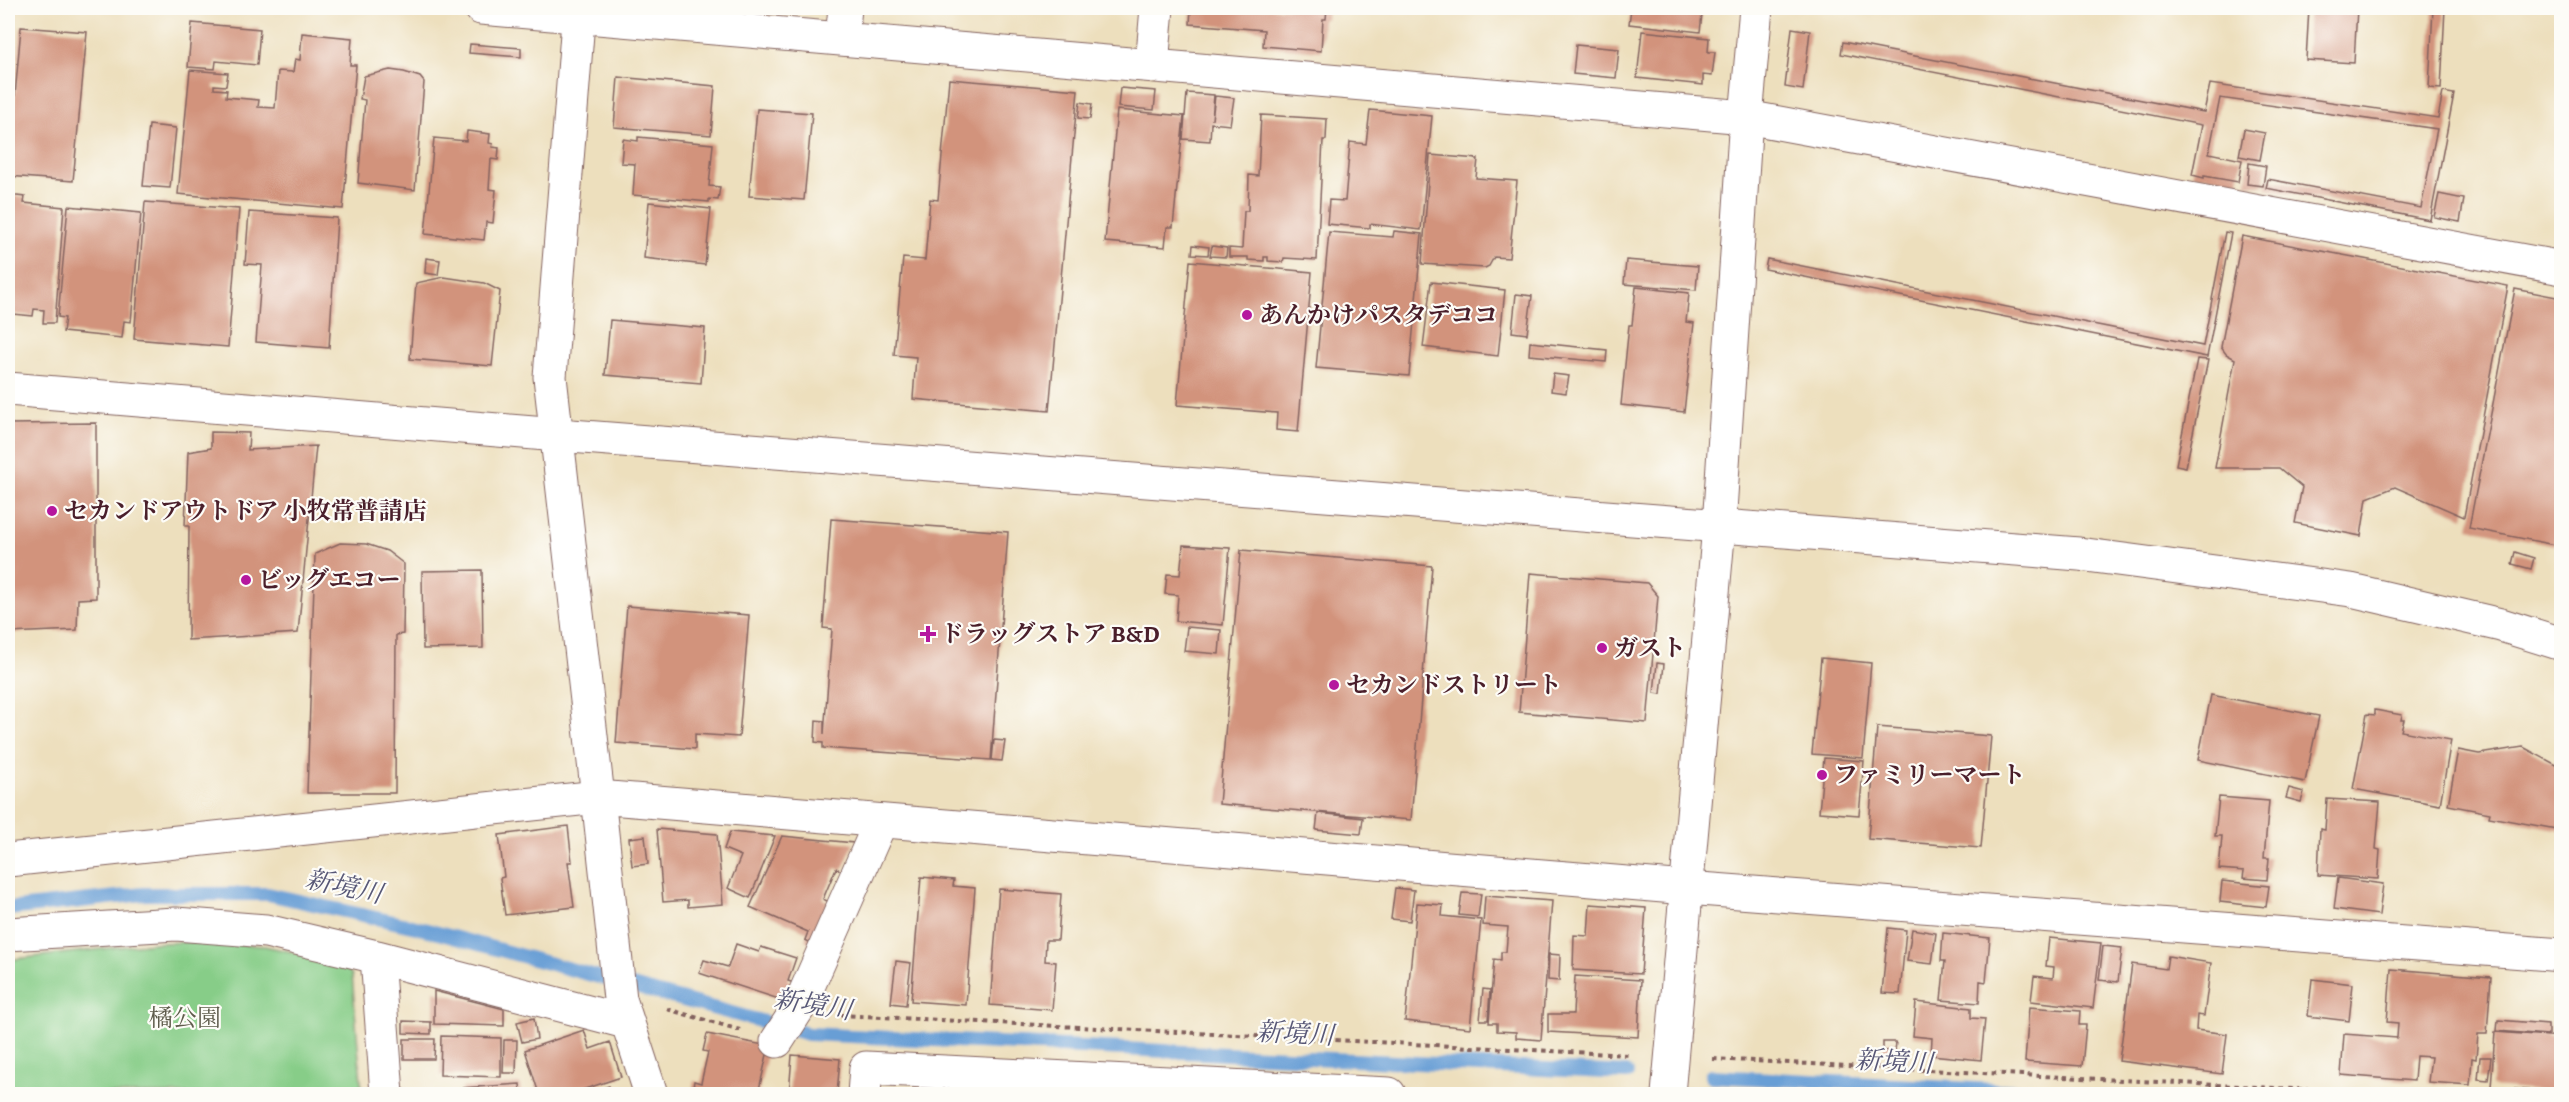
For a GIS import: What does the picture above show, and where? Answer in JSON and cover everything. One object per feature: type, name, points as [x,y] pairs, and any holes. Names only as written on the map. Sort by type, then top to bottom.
[{"type":"street","points":[[481,8],[843,23],[1152,65],[1746,117],[2562,268]]},
{"type":"street","points":[[1152,65],[1156,8]]},
{"type":"street","points":[[1668,1095],[1719,526],[1746,117],[1756,8]]},
{"type":"street","points":[[579,11],[550,377],[615,962],[623,1010],[651,1095]]},
{"type":"street","points":[[8,389],[558,435],[2079,554],[2351,590],[2501,625],[2562,644]]},
{"type":"street","points":[[8,860],[598,797],[1687,888],[2562,955]]},
{"type":"street","points":[[788,1024],[881,820]]},
{"type":"street","points":[[8,934],[176,924],[266,931],[623,1010]]},
{"type":"street","points":[[377,957],[387,1095]]},
{"type":"street","points":[[864,1095],[866,1068],[1146,1089],[1389,1095]]},
{"type":"path","points":[[788,1024],[819,1014],[2392,1095]]},
{"type":"green space","name":"橘公園","points":[[198,942],[265,946],[342,963],[352,975],[362,1094],[8,1094],[8,960],[153,943]]},
{"type":"building","points":[[1191,8],[1327,8],[1326,19],[1323,19],[1321,51],[1263,46],[1264,30],[1190,24]]},
{"type":"building","points":[[1631,8],[1689,8],[1689,13],[1702,14],[1700,32],[1629,24]]},
{"type":"building","points":[[2309,8],[2357,8],[2354,63],[2306,60]]},
{"type":"building","points":[[2433,8],[2445,8],[2441,89],[2429,88]]},
{"type":"building","points":[[192,23],[260,29],[257,65],[216,61],[215,69],[188,67]]},
{"type":"building","points":[[21,27],[87,32],[73,181],[8,176]]},
{"type":"building","points":[[1792,28],[1810,31],[1803,90],[1785,87]]},
{"type":"building","points":[[1642,31],[1709,38],[1708,52],[1715,52],[1712,76],[1703,75],[1703,85],[1637,78]]},
{"type":"building","points":[[302,33],[352,38],[350,65],[356,65],[343,209],[178,194],[190,70],[228,73],[226,86],[214,85],[214,89],[227,90],[226,97],[259,100],[258,107],[275,108],[278,71],[293,72],[295,59],[300,60]]},
{"type":"building","points":[[1843,42],[2204,112],[2210,84],[2438,118],[2443,92],[2454,94],[2430,220],[2266,188],[2268,179],[2421,208],[2437,129],[2220,98],[2209,153],[2242,160],[2238,182],[2204,176],[2204,178],[2192,175],[2202,125],[1841,54]]},
{"type":"building","points":[[470,44],[521,48],[521,57],[469,53]]},
{"type":"building","points":[[1576,45],[1619,49],[1616,78],[1573,74]]},
{"type":"building","points":[[390,70],[420,77],[424,82],[415,190],[358,183],[365,100],[360,99],[364,76]]},
{"type":"building","points":[[618,77],[715,86],[711,135],[614,127]]},
{"type":"building","points":[[949,79],[1078,90],[1049,411],[913,399],[916,357],[894,355],[903,258],[925,260],[930,199],[938,200]]},
{"type":"building","points":[[1120,88],[1156,91],[1154,110],[1118,107]]},
{"type":"building","points":[[1187,93],[1214,95],[1212,120],[1215,96],[1234,98],[1230,125],[1211,123],[1210,141],[1183,139]]},
{"type":"building","points":[[1080,102],[1092,104],[1090,119],[1078,118]]},
{"type":"building","points":[[757,109],[812,113],[804,200],[749,196]]},
{"type":"building","points":[[1117,110],[1184,116],[1173,227],[1167,227],[1165,247],[1105,242]]},
{"type":"building","points":[[1370,110],[1432,116],[1421,230],[1370,224],[1370,228],[1327,224],[1329,200],[1345,201],[1350,142],[1366,144]]},
{"type":"building","points":[[1261,115],[1327,119],[1326,140],[1323,140],[1317,260],[1284,258],[1283,262],[1268,261],[1268,257],[1264,257],[1264,261],[1248,260],[1248,257],[1229,257],[1229,248],[1242,249],[1244,211],[1248,211],[1249,175],[1258,176]]},
{"type":"building","points":[[149,125],[176,128],[170,188],[143,186]]},
{"type":"building","points":[[2244,129],[2265,133],[2260,160],[2239,156]]},
{"type":"building","points":[[467,131],[490,134],[489,143],[493,144],[492,147],[499,148],[498,160],[491,159],[489,189],[496,190],[493,223],[486,222],[484,240],[425,234],[434,138],[466,141]]},
{"type":"building","points":[[638,137],[713,144],[709,186],[720,187],[718,200],[709,199],[709,202],[633,195],[635,164],[621,163],[623,139],[638,141]]},
{"type":"building","points":[[1430,155],[1478,159],[1476,178],[1517,181],[1509,258],[1494,257],[1489,266],[1485,268],[1422,264]]},
{"type":"building","points":[[2249,163],[2266,166],[2263,186],[2247,184]]},
{"type":"building","points":[[2439,194],[2464,199],[2460,222],[2434,217]]},
{"type":"building","points":[[8,195],[25,197],[24,203],[64,207],[55,323],[43,323],[44,310],[34,309],[33,316],[13,314],[14,289],[8,289]]},
{"type":"building","points":[[145,202],[239,209],[228,347],[134,339]]},
{"type":"building","points":[[649,202],[711,209],[705,265],[644,258]]},
{"type":"building","points":[[68,206],[141,213],[131,322],[124,321],[122,338],[63,332],[65,318],[58,317]]},
{"type":"building","points":[[249,212],[337,218],[329,348],[256,342],[262,265],[245,264]]},
{"type":"building","points":[[1394,231],[1422,234],[1409,376],[1316,368],[1329,232],[1393,237]]},
{"type":"building","points":[[2225,232],[2231,233],[2207,357],[1765,269],[1767,259],[2203,346]]},
{"type":"building","points":[[2242,236],[2508,286],[2464,517],[2395,487],[2367,498],[2361,536],[2295,523],[2302,487],[2279,468],[2215,468],[2235,359],[2226,354],[2221,347]]},
{"type":"building","points":[[1193,245],[1209,247],[1208,255],[1192,254]]},
{"type":"building","points":[[1212,246],[1227,248],[1226,257],[1210,256]]},
{"type":"building","points":[[426,258],[440,260],[438,275],[425,273]]},
{"type":"building","points":[[1626,260],[1698,266],[1696,290],[1624,284]]},
{"type":"building","name":"あんかけパスタデココ","points":[[1190,261],[1312,272],[1298,432],[1276,430],[1277,413],[1177,405]]},
{"type":"building","points":[[444,277],[484,283],[500,291],[492,366],[410,359],[416,283]]},
{"type":"building","points":[[1431,282],[1505,290],[1498,356],[1423,347]]},
{"type":"building","points":[[1636,287],[1689,293],[1686,322],[1694,323],[1684,412],[1621,405],[1629,325],[1632,325]]},
{"type":"building","points":[[2515,289],[2562,298],[2562,511],[2555,545],[2469,528]]},
{"type":"building","points":[[1516,294],[1532,296],[1527,334],[1512,332]]},
{"type":"building","points":[[610,320],[705,328],[701,383],[605,375]]},
{"type":"building","points":[[1530,342],[1607,350],[1606,362],[1529,355]]},
{"type":"building","points":[[2197,359],[2208,360],[2186,467],[2176,465]]},
{"type":"building","points":[[1553,374],[1569,376],[1566,393],[1551,391]]},
{"type":"building","name":"セカンドアウトドア 小牧常普請店","points":[[96,423],[96,598],[78,599],[77,630],[8,633],[8,424]]},
{"type":"building","name":"ビッグエコー","points":[[211,432],[249,433],[248,450],[316,446],[298,633],[188,640],[189,526],[185,526],[188,452],[211,448]]},
{"type":"building","points":[[831,519],[1008,532],[991,760],[823,748],[823,743],[815,742],[816,720],[824,721],[824,734],[832,629],[823,628]]},
{"type":"building","points":[[340,543],[366,544],[387,551],[404,564],[403,634],[396,635],[395,793],[307,793],[315,554]]},
{"type":"building","points":[[1183,545],[1230,548],[1223,625],[1176,621],[1178,595],[1165,594],[1167,574],[1180,575]]},
{"type":"building","points":[[1241,550],[1432,566],[1411,820],[1219,804]]},
{"type":"building","points":[[2515,552],[2534,558],[2531,569],[2512,564]]},
{"type":"building","points":[[482,570],[483,648],[423,649],[422,571]]},
{"type":"building","points":[[1530,573],[1647,583],[1658,596],[1647,723],[1519,712]]},
{"type":"building","points":[[627,606],[749,615],[739,737],[695,734],[695,749],[616,743]]},
{"type":"building","points":[[1187,627],[1221,630],[1219,654],[1184,651]]},
{"type":"building","points":[[1821,658],[1871,663],[1863,758],[1812,754]]},
{"type":"building","points":[[1657,663],[1664,664],[1661,694],[1654,693]]},
{"type":"building","points":[[2211,695],[2319,716],[2305,782],[2198,760]]},
{"type":"building","points":[[2375,710],[2402,715],[2401,720],[2404,720],[2401,731],[2451,740],[2440,805],[2353,789],[2367,714],[2375,715]]},
{"type":"building","points":[[1877,727],[1991,736],[1981,848],[1868,839]]},
{"type":"building","points":[[994,740],[1005,741],[1002,761],[992,760]]},
{"type":"building","points":[[2523,747],[2562,768],[2562,830],[2489,817],[2490,813],[2448,805],[2458,750],[2479,754]]},
{"type":"building","points":[[1824,758],[1864,761],[1859,815],[1819,812]]},
{"type":"building","points":[[2289,788],[2304,792],[2301,802],[2286,798]]},
{"type":"building","points":[[2219,797],[2269,801],[2264,858],[2269,858],[2267,880],[2243,878],[2244,871],[2219,869],[2222,836],[2215,836]]},
{"type":"building","points":[[2327,799],[2380,802],[2376,849],[2380,850],[2378,879],[2318,875],[2320,829],[2325,830]]},
{"type":"building","points":[[1318,813],[1363,818],[1361,834],[1316,830]]},
{"type":"building","points":[[568,826],[572,862],[568,862],[574,907],[505,915],[500,878],[504,877],[499,835]]},
{"type":"building","points":[[657,829],[717,834],[723,904],[688,907],[688,900],[663,902]]},
{"type":"building","points":[[730,832],[775,836],[750,898],[728,888],[741,856],[724,849]]},
{"type":"building","points":[[645,836],[648,864],[632,866],[629,838]]},
{"type":"building","points":[[782,836],[854,843],[842,871],[836,868],[823,899],[831,903],[813,944],[805,940],[808,932],[750,907]]},
{"type":"building","points":[[921,877],[954,880],[953,886],[975,888],[966,1005],[911,1001]]},
{"type":"building","points":[[2338,878],[2383,884],[2379,915],[2334,909]]},
{"type":"building","points":[[2222,881],[2269,886],[2266,907],[2220,902]]},
{"type":"building","points":[[1395,888],[1414,890],[1410,921],[1391,919]]},
{"type":"building","points":[[999,889],[1061,894],[1058,940],[1046,940],[1045,961],[1056,962],[1052,1010],[990,1005]]},
{"type":"building","points":[[1462,893],[1481,894],[1478,917],[1459,915]]},
{"type":"building","points":[[1485,896],[1552,901],[1541,1040],[1516,1038],[1516,1032],[1497,1031],[1497,1023],[1489,1023],[1494,959],[1501,960],[1501,952],[1506,952],[1508,927],[1483,925]]},
{"type":"building","points":[[1417,903],[1443,905],[1442,916],[1481,920],[1470,1028],[1405,1021]]},
{"type":"building","points":[[1590,904],[1646,908],[1641,974],[1573,970],[1574,935],[1588,936]]},
{"type":"building","points":[[1888,928],[1906,930],[1900,994],[1882,993]]},
{"type":"building","points":[[1912,929],[1936,933],[1932,964],[1907,961]]},
{"type":"building","points":[[1943,933],[1990,938],[1986,982],[1980,981],[1979,1003],[1941,1000],[1945,961],[1941,961]]},
{"type":"building","points":[[2049,938],[2101,943],[2093,1008],[2031,1001],[2034,976],[2053,978],[2054,967],[2046,966]]},
{"type":"building","points":[[736,944],[759,952],[761,947],[796,958],[788,981],[794,983],[788,1002],[699,973],[704,960],[728,967]]},
{"type":"building","points":[[2103,946],[2122,948],[2118,982],[2099,980]]},
{"type":"building","points":[[1549,954],[1560,955],[1559,981],[1548,980]]},
{"type":"building","points":[[2168,956],[2211,963],[2204,1016],[2197,1015],[2196,1030],[2227,1034],[2222,1074],[2119,1061],[2132,964],[2166,969]]},
{"type":"building","points":[[896,961],[911,963],[906,1005],[891,1003]]},
{"type":"building","points":[[2391,969],[2491,977],[2487,1034],[2478,1034],[2476,1059],[2472,1058],[2470,1085],[2428,1082],[2431,1057],[2416,1056],[2414,1081],[2341,1075],[2344,1034],[2397,1038],[2398,1023],[2387,1022]]},
{"type":"building","points":[[1575,976],[1641,980],[1638,1037],[1548,1032],[1548,1014],[1573,1014]]},
{"type":"building","points":[[2312,979],[2353,984],[2349,1021],[2308,1016]]},
{"type":"building","points":[[1483,989],[1490,990],[1488,1020],[1480,1020]]},
{"type":"building","points":[[434,991],[504,1009],[504,1026],[434,1024]]},
{"type":"building","points":[[1916,1002],[1971,1008],[1971,1018],[1985,1019],[1981,1060],[1931,1055],[1932,1038],[1913,1036]]},
{"type":"building","points":[[2029,1007],[2080,1011],[2079,1025],[2086,1025],[2082,1066],[2025,1062]]},
{"type":"building","points":[[534,1018],[537,1039],[522,1042],[517,1022]]},
{"type":"building","points":[[2498,1020],[2548,1024],[2548,1035],[2497,1031]]},
{"type":"building","points":[[403,1021],[431,1022],[431,1034],[403,1033]]},
{"type":"building","points":[[584,1030],[590,1049],[610,1042],[621,1077],[570,1094],[539,1094],[525,1050]]},
{"type":"building","points":[[2495,1032],[2562,1037],[2562,1093],[2491,1087]]},
{"type":"building","points":[[707,1034],[769,1046],[758,1094],[692,1094],[694,1081],[701,1083],[708,1052],[703,1051]]},
{"type":"building","points":[[441,1036],[501,1038],[501,1077],[440,1075]]},
{"type":"building","points":[[404,1039],[435,1039],[434,1059],[404,1059]]},
{"type":"building","points":[[504,1040],[517,1040],[516,1073],[503,1073]]},
{"type":"building","points":[[1883,1042],[1896,1042],[1895,1051],[1883,1051]]},
{"type":"building","points":[[792,1055],[840,1059],[837,1094],[789,1094]]},
{"type":"building","points":[[2480,1057],[2491,1057],[2488,1080],[2478,1079]]},
{"type":"building","points":[[520,1084],[521,1094],[463,1094],[462,1088]]},
{"type":"building","points":[[609,1086],[612,1094],[584,1094]]},
{"type":"waterway","name":"新境川","points":[[8,909],[144,894],[268,894],[416,927],[808,1034],[1627,1073]]},
{"type":"waterway","name":"新境川","points":[[1711,1076],[2075,1094]]},
{"type":"place","name":"あんかけパスタデココ","points":[[1247,315]]},
{"type":"place","name":"セカンドアウトドア 小牧常普請店","points":[[52,511]]},
{"type":"place","name":"ビッグエコー","points":[[246,580]]},
{"type":"place","name":"ドラッグストア B&D","points":[[928,634]]},
{"type":"place","name":"ガスト","points":[[1602,648]]},
{"type":"place","name":"セカンドストリート","points":[[1334,685]]},
{"type":"place","name":"ファミリーマート","points":[[1822,775]]}]
